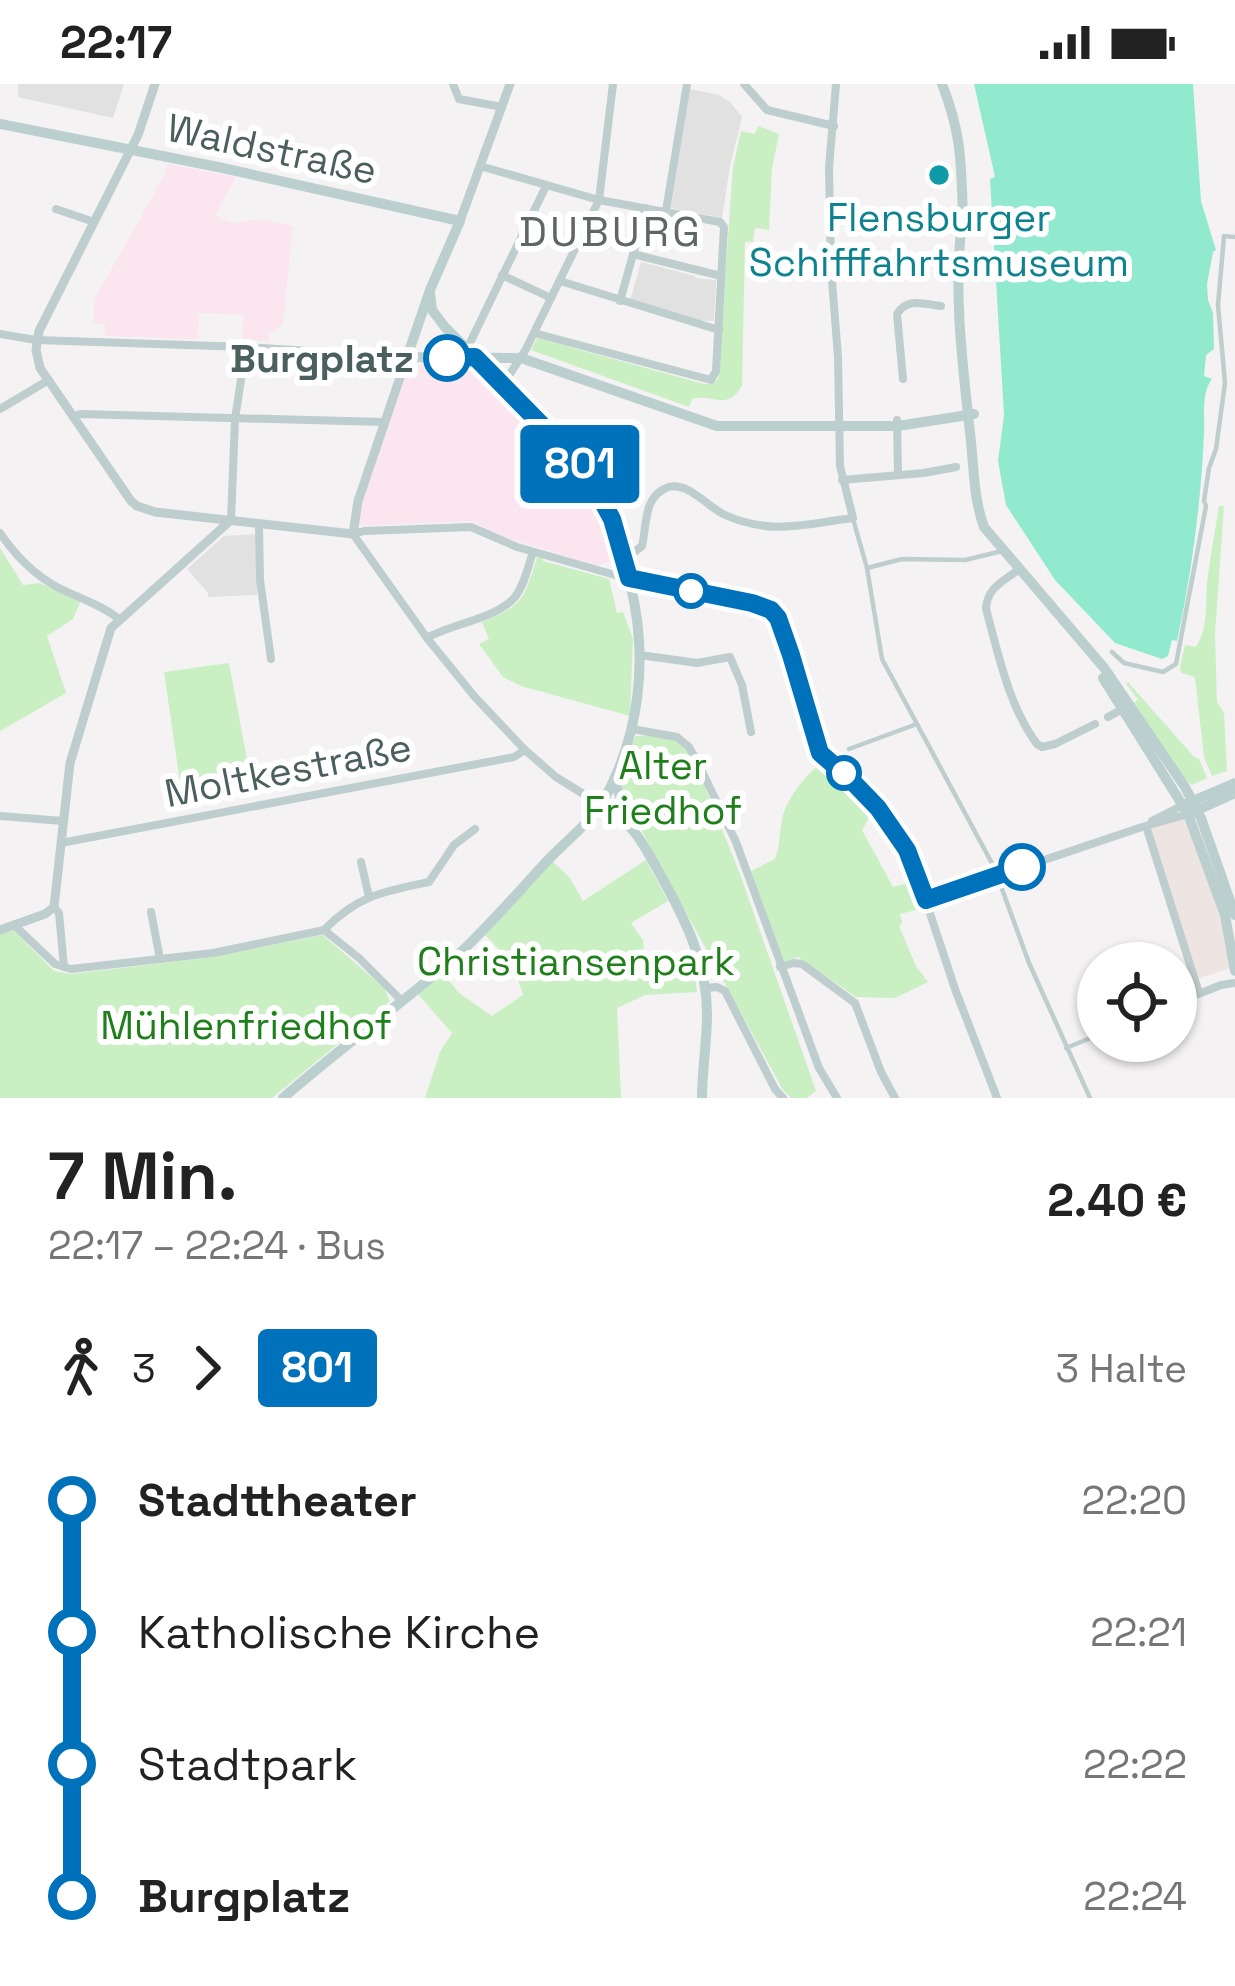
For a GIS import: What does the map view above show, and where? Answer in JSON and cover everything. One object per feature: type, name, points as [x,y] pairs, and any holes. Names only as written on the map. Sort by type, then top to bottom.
[{"type":"main road","points":[[942,84],[962,156],[971,415]]},
{"type":"main road","name":"Waldstraße","points":[[0,124],[460,221]]},
{"type":"main road","points":[[963,214],[951,306],[984,512],[1002,551],[1106,669],[1190,807],[1235,915]]},
{"type":"main road","points":[[460,221],[407,357],[471,353],[521,358],[717,426],[897,423],[971,415]]},
{"type":"main road","points":[[283,1098],[474,939],[601,805],[632,729],[639,686],[638,625],[612,519],[584,468],[445,327],[432,310],[430,290]]},
{"type":"main road","points":[[416,328],[433,321],[445,327]]},
{"type":"main road","points":[[1126,707],[1180,779],[1225,915],[1235,970]]},
{"type":"main road","points":[[614,778],[628,822],[690,931],[701,964],[707,1029],[702,1098]]},
{"type":"main road","points":[[1190,807],[1235,783]]},
{"type":"main road","points":[[1190,807],[1235,793]]},
{"type":"main road","points":[[601,805],[628,822]]},
{"type":"street","points":[[155,84],[131,150],[36,340],[37,359],[47,381],[131,501],[155,512],[353,534],[471,527],[533,551],[629,578],[771,610],[791,655],[820,753],[878,808],[907,850],[997,1098]]},
{"type":"street","points":[[453,84],[459,99],[502,107]]},
{"type":"street","points":[[460,221],[510,84]]},
{"type":"street","points":[[503,385],[599,200],[613,84]]},
{"type":"street","points":[[666,211],[687,84]]},
{"type":"street","points":[[745,84],[763,107],[834,126]]},
{"type":"street","points":[[836,84],[829,169],[842,480],[867,568],[882,659],[997,876],[1029,963],[1090,1098]]},
{"type":"street","points":[[480,166],[599,200],[723,224],[714,378],[706,380],[534,333]]},
{"type":"street","points":[[471,353],[502,275],[546,186]]},
{"type":"street","points":[[620,301],[646,208]]},
{"type":"street","points":[[56,209],[94,221]]},
{"type":"street","points":[[1112,652],[1124,663],[1163,672],[1176,664],[1206,485],[1218,455],[1226,383],[1218,304],[1222,252],[1224,236],[1235,237]]},
{"type":"street","points":[[633,254],[721,276]]},
{"type":"street","points":[[502,275],[551,298]]},
{"type":"street","points":[[560,280],[719,330]]},
{"type":"street","points":[[903,379],[899,309],[910,303],[951,306]]},
{"type":"street","points":[[0,334],[36,340],[407,357],[358,501],[353,534],[474,696],[525,751],[601,805]]},
{"type":"street","points":[[64,967],[59,913],[54,907],[70,763],[106,640],[119,619],[232,520],[235,419],[246,347]]},
{"type":"street","points":[[0,410],[47,381]]},
{"type":"street","points":[[73,417],[384,422]]},
{"type":"street","points":[[897,423],[898,474]]},
{"type":"street","points":[[842,480],[956,467]]},
{"type":"street","points":[[622,555],[642,546],[650,506],[670,486],[686,489],[746,523],[775,528],[853,518]]},
{"type":"street","points":[[259,524],[261,600],[271,659]]},
{"type":"street","points":[[0,533],[51,584],[119,619]]},
{"type":"street","points":[[427,638],[512,601],[533,551]]},
{"type":"street","points":[[867,568],[906,560],[965,560],[1002,551]]},
{"type":"street","points":[[1018,570],[993,588],[986,609],[1025,727],[1042,747],[1095,724]]},
{"type":"street","points":[[640,656],[697,663],[730,657],[742,686],[751,732]]},
{"type":"street","points":[[1108,717],[1126,707]]},
{"type":"street","points":[[849,749],[918,724]]},
{"type":"street","points":[[632,729],[677,737],[696,759],[724,813],[819,1068],[837,1098]]},
{"type":"street","name":"Moltkestraße","points":[[61,843],[491,762],[525,751]]},
{"type":"street","points":[[926,900],[1190,807]]},
{"type":"street","points":[[0,816],[63,821]]},
{"type":"street","points":[[1146,826],[1199,993],[1235,983]]},
{"type":"street","points":[[15,926],[55,964],[76,969],[237,949],[324,930],[370,897],[429,882],[454,845],[476,829]]},
{"type":"street","points":[[361,862],[370,897]]},
{"type":"street","points":[[0,930],[54,907]]},
{"type":"street","points":[[151,911],[160,959]]},
{"type":"street","points":[[324,930],[401,1000]]},
{"type":"street","points":[[780,967],[802,964],[855,1003],[895,1098]]},
{"type":"street","points":[[706,988],[724,991],[783,1098]]},
{"type":"street","points":[[1066,1048],[1077,1044]]},
{"type":"shaded area","points":[[18,84],[124,84],[113,118],[18,97]]},
{"type":"shaded area","points":[[974,84],[1193,84],[1201,201],[1216,250],[1207,284],[1214,349],[1206,355],[1204,376],[1212,379],[1205,398],[1201,485],[1187,589],[1177,641],[1172,640],[1168,656],[1162,659],[1115,643],[1055,580],[1006,505],[998,461],[1004,415],[990,179],[995,177]]},
{"type":"shaded area","points":[[690,89],[719,95],[742,117],[722,218],[671,208]]},
{"type":"shaded area","points":[[167,164],[236,177],[215,215],[233,224],[260,219],[293,226],[283,324],[269,334],[269,342],[242,339],[244,315],[199,313],[198,339],[105,336],[105,324],[94,323],[94,300]]},
{"type":"shaded area","points":[[641,262],[716,280],[714,321],[630,301]]},
{"type":"shaded area","points":[[410,365],[473,366],[570,459],[602,511],[615,560],[597,566],[501,536],[472,521],[358,526],[358,511]]},
{"type":"shaded area","points":[[256,534],[257,595],[208,597],[187,569],[224,536]]},
{"type":"shaded area","points":[[1183,818],[1218,904],[1230,968],[1197,979],[1197,942],[1185,942],[1150,829]]},
{"type":"green space","points":[[758,126],[779,134],[769,230],[755,228],[753,242],[745,242],[742,386],[736,394],[725,400],[692,399],[689,407],[531,350],[537,338],[704,384],[718,379],[733,167],[741,131],[755,134]]},
{"type":"green space","points":[[1219,506],[1224,506],[1215,633],[1217,702],[1224,713],[1227,771],[1212,776],[1204,757],[1195,677],[1181,673],[1180,666],[1185,645],[1196,647],[1203,632]]},
{"type":"green space","points":[[0,548],[23,585],[40,583],[80,602],[73,619],[47,636],[66,693],[0,731]]},
{"type":"green space","points":[[538,555],[543,561],[609,579],[617,613],[623,612],[633,639],[630,716],[521,686],[503,677],[479,644],[489,639],[482,622],[521,598]]},
{"type":"green space","points":[[229,663],[249,770],[180,782],[164,672]]},
{"type":"green space","points":[[1128,682],[1199,759],[1207,778],[1192,785],[1184,778],[1134,703],[1138,699]]},
{"type":"green space","name":"Alter Friedhof","points":[[636,736],[676,738],[694,760],[740,874],[816,1091],[807,1098],[791,1098],[783,1090],[626,802],[622,776]]},
{"type":"green space","points":[[822,763],[849,782],[873,810],[862,830],[893,887],[912,882],[916,910],[900,914],[899,926],[928,982],[895,998],[856,997],[798,957],[783,962],[751,871],[775,859],[788,804]]},
{"type":"green space","name":"Christiansenpark","points":[[646,860],[668,901],[631,923],[658,974],[673,975],[694,967],[697,992],[645,995],[617,1008],[621,1098],[425,1098],[440,1052],[452,1033],[417,993],[443,973],[459,993],[492,1016],[523,995],[509,962],[485,935],[553,862],[570,878],[583,901]]},
{"type":"green space","name":"Mühlenfriedhof","points":[[13,930],[54,971],[71,974],[205,958],[323,935],[384,988],[390,1001],[272,1098],[0,1098],[0,934]]},
{"type":"bus line","name":"801","points":[[447,358],[475,357],[584,468],[612,519],[629,578],[771,610],[791,655],[820,753],[878,808],[907,850],[926,900],[1022,867]]},
{"type":"place","name":"Flensburger Schifffahrtsmuseum","points":[[939,175]]},
{"type":"place","name":"Burgplatz","points":[[447,358]]},
{"type":"district","name":"DUBURG","points":[[611,231]]}]
